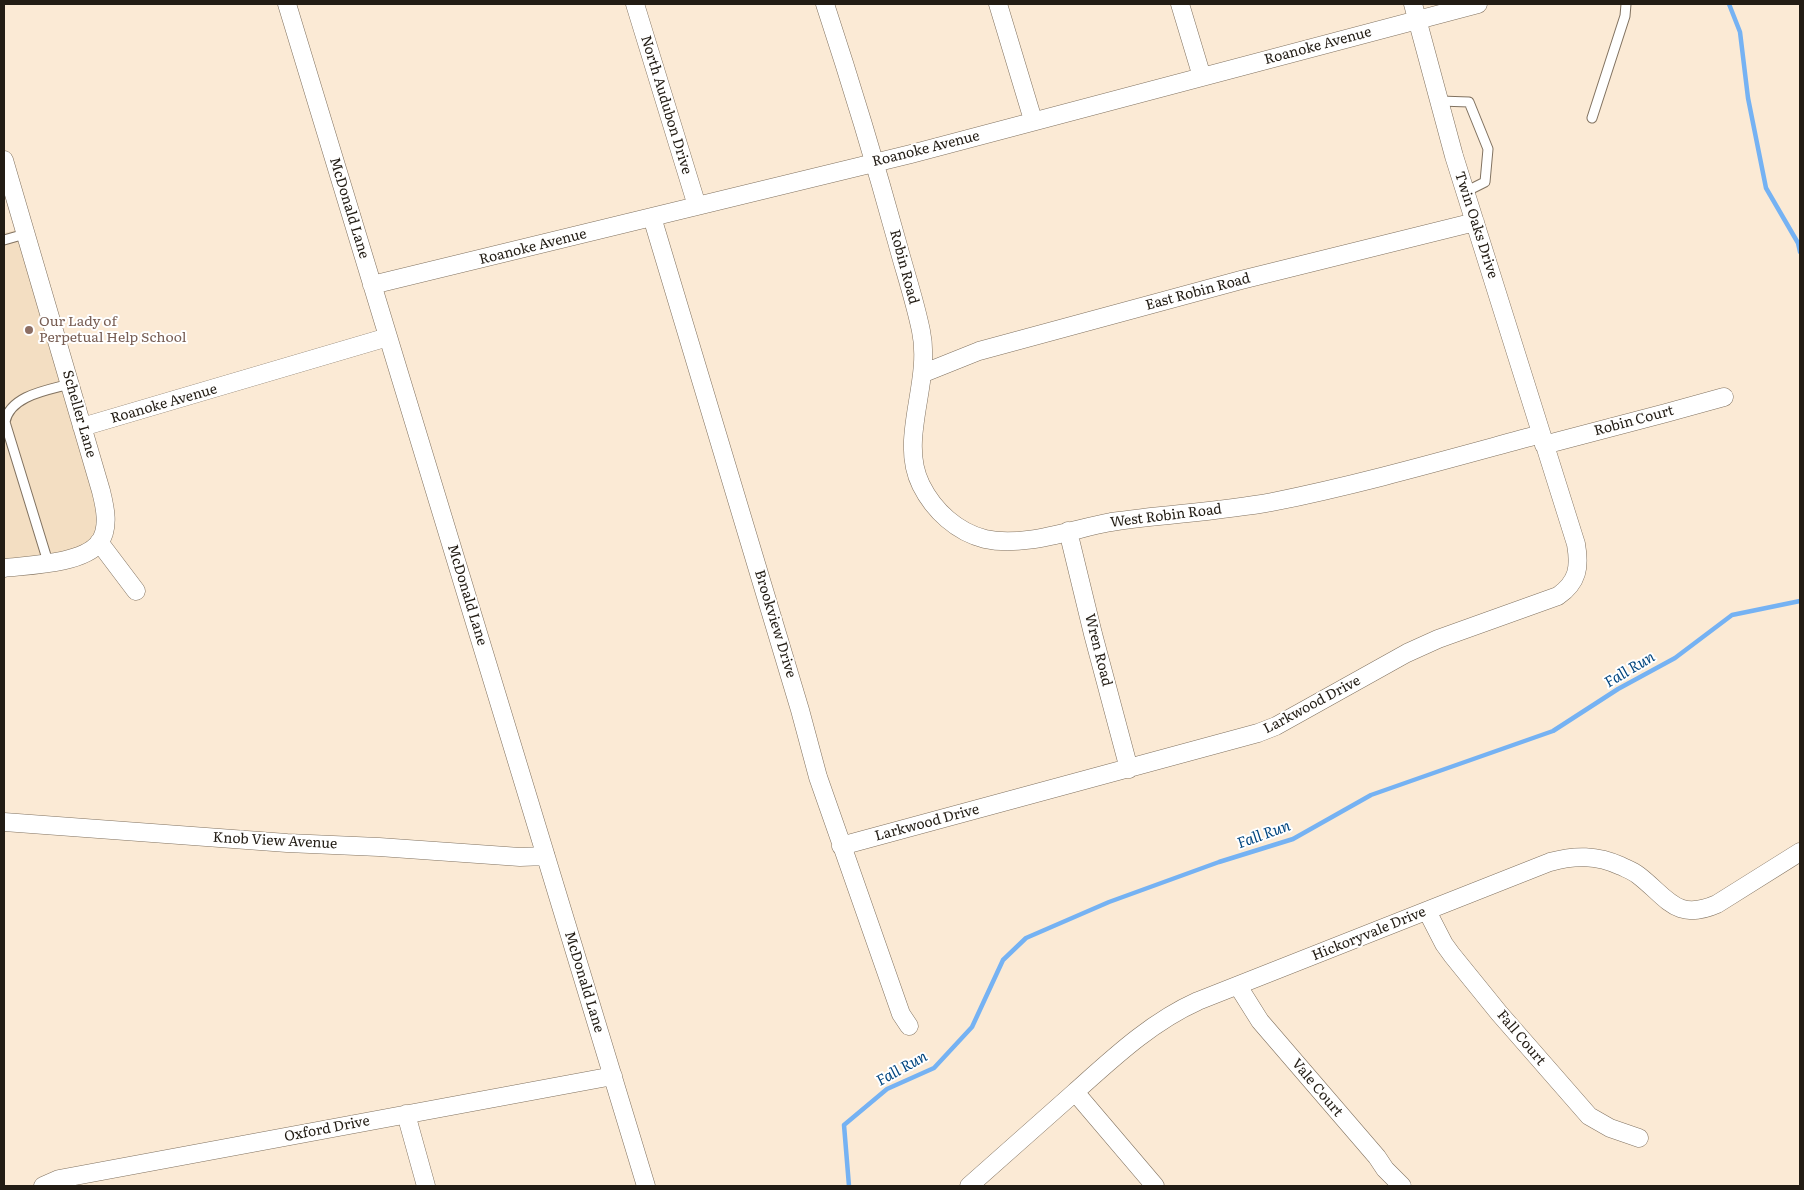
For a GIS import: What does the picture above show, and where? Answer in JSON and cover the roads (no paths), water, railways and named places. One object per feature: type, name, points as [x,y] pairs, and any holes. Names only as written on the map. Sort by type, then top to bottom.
[{"type":"street","name":"McDonald Lane","points":[[287,4],[646,1186]]},
{"type":"street","name":"North Audubon Drive","points":[[635,4],[697,206]]},
{"type":"street","name":"Robin Road","points":[[825,4],[875,162],[921,331],[924,374]]},
{"type":"street","points":[[998,4],[1034,120]]},
{"type":"street","points":[[1180,4],[1202,77]]},
{"type":"street","name":"Roanoke Avenue","points":[[372,286],[911,154],[1202,77],[1416,12],[1478,4]]},
{"type":"street","name":"Twin Oaks Drive","points":[[1416,12],[1465,192],[1543,439]]},
{"type":"street","name":"Scheller Lane","points":[[4,160],[105,508],[106,523],[100,542]]},
{"type":"street","name":"Brookview Drive","points":[[652,217],[800,710],[818,777],[901,1014],[909,1026]]},
{"type":"street","name":"East Robin Road","points":[[924,374],[979,352],[1035,336],[1241,280],[1475,222]]},
{"type":"street","name":"Roanoke Avenue","points":[[82,428],[388,337]]},
{"type":"street","name":"West Robin Road","points":[[924,374],[912,435],[915,467],[920,484],[940,513],[953,525],[984,539],[1000,541],[1034,538],[1132,519],[1271,502],[1543,439]]},
{"type":"street","name":"Robin Court","points":[[1543,439],[1666,414],[1724,396]]},
{"type":"street","name":"Larkwood Drive","points":[[841,846],[1267,730],[1407,653],[1438,639],[1558,596],[1568,589],[1574,580],[1578,557],[1576,544],[1543,439]]},
{"type":"street","name":"Wren Road","points":[[1068,531],[1128,769]]},
{"type":"street","points":[[4,568],[68,559],[82,555],[100,542],[136,591]]},
{"type":"street","name":"Knob View Avenue","points":[[4,822],[286,843],[380,846],[520,857],[546,856]]},
{"type":"street","name":"Hickoryvale Drive","points":[[969,1186],[1106,1064],[1168,1016],[1198,1001],[1550,862],[1566,858],[1580,856],[1609,861],[1637,874],[1670,903],[1681,909],[1693,911],[1705,910],[1717,904],[1800,852]]},
{"type":"street","name":"Fall Court","points":[[1427,911],[1444,944],[1452,955],[1499,1013],[1589,1116],[1610,1128],[1639,1138]]},
{"type":"street","name":"Vale Court","points":[[1238,986],[1260,1021],[1377,1157],[1385,1169],[1402,1186]]},
{"type":"street","name":"Oxford Drive","points":[[43,1186],[59,1179],[613,1076]]},
{"type":"street","points":[[1075,1092],[1155,1186]]},
{"type":"street","points":[[406,1114],[426,1186]]},
{"type":"lane","points":[[1592,118],[1626,16],[1626,4]]},
{"type":"lane","points":[[1440,101],[1469,102],[1488,149],[1485,182],[1465,192]]},
{"type":"lane","points":[[4,240],[25,234]]},
{"type":"lane","points":[[48,562],[5,426],[6,417],[23,399],[70,384]]},
{"type":"waterway","points":[[1729,4],[1740,32],[1748,98],[1766,188],[1798,243],[1800,252]]},
{"type":"waterway","name":"Fall Run","points":[[849,1186],[844,1125],[887,1089],[934,1068],[972,1027],[1003,960],[1026,938],[1109,902],[1219,862],[1293,839],[1371,795],[1553,731],[1618,689],[1675,658],[1732,615],[1800,601]]},
{"type":"place","name":"Our Lady of Perpetual Help School","points":[[29,330]]}]
